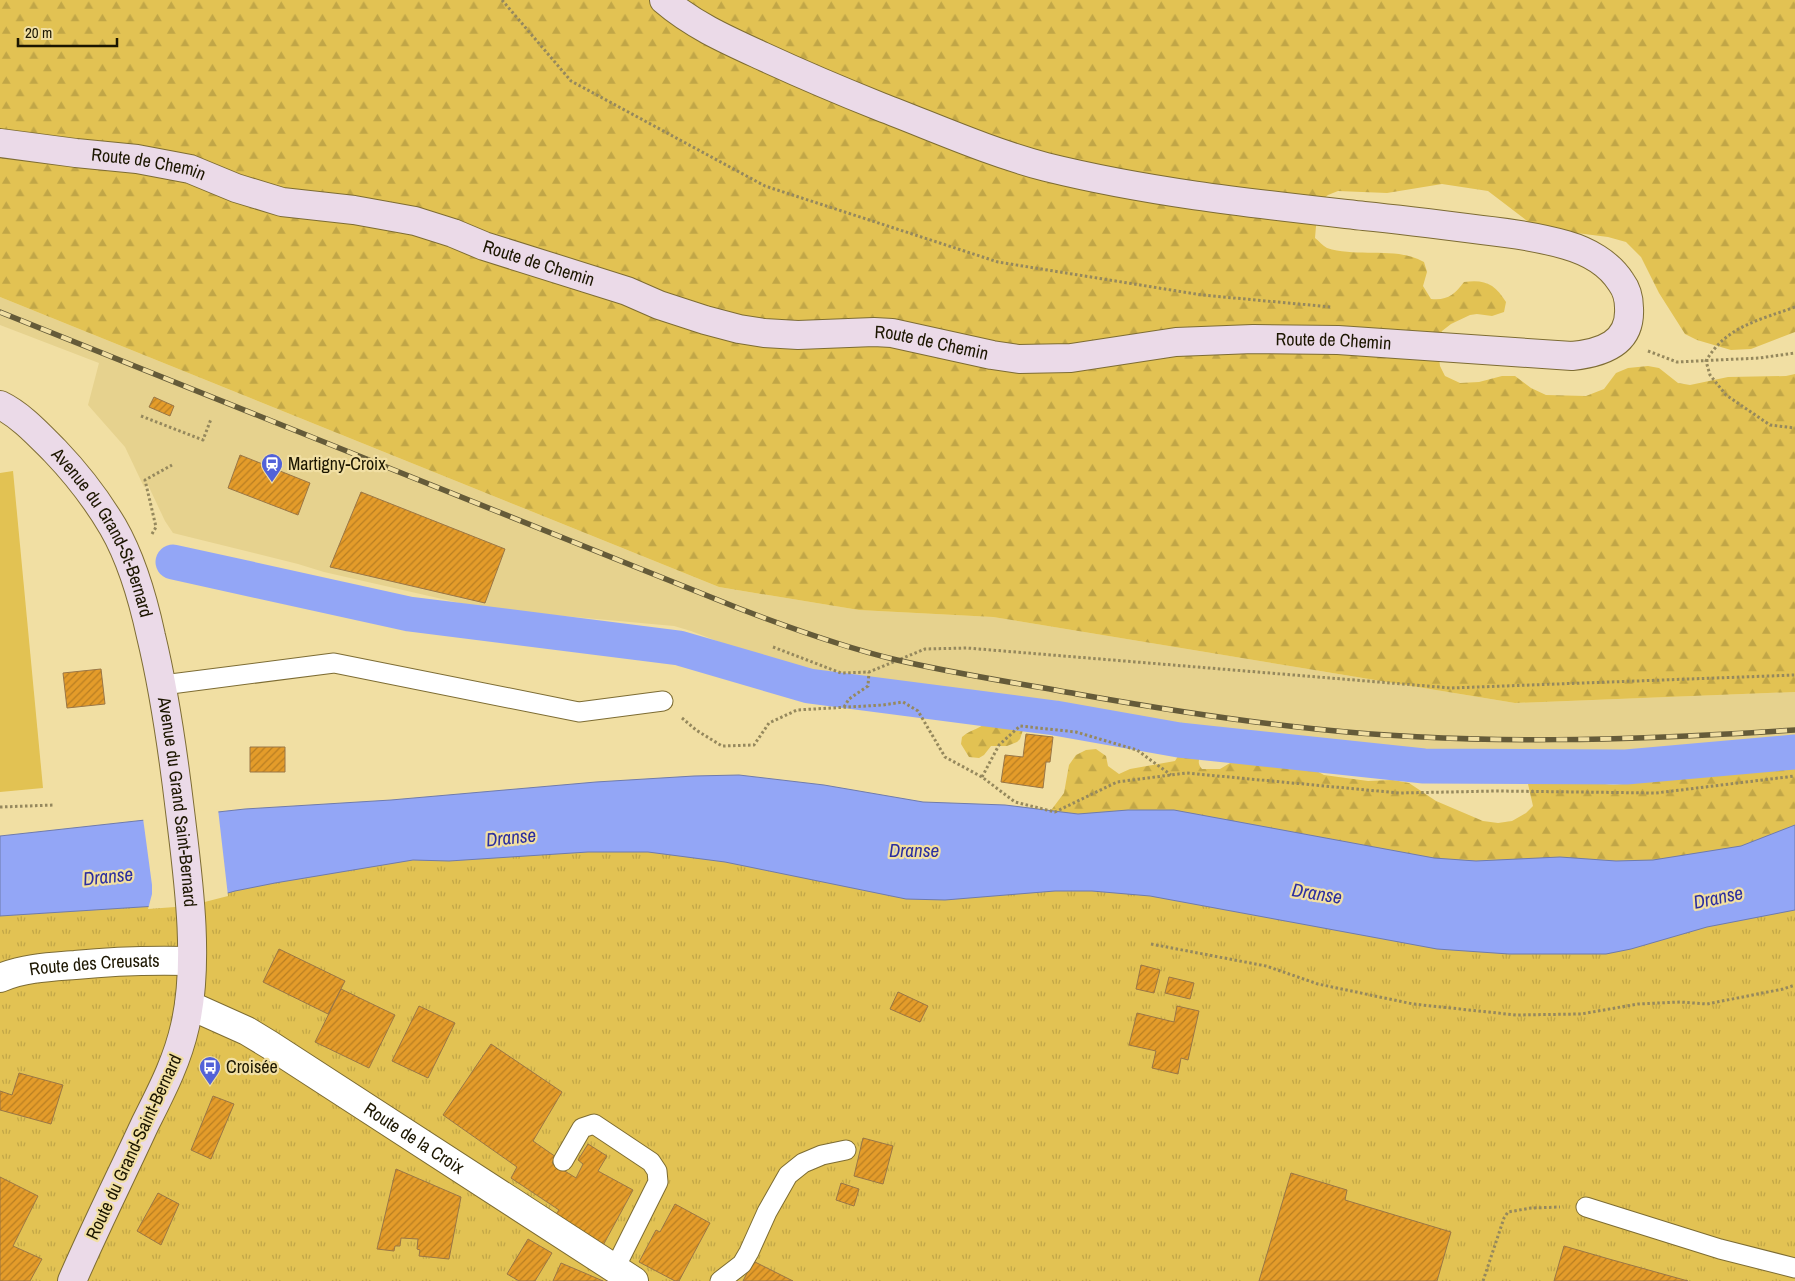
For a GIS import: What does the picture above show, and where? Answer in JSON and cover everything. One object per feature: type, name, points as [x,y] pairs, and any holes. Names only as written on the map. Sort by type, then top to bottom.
[{"type":"street","points":[[664,0],[696,23],[723,38],[812,79],[973,144],[1046,167],[1180,194],[1515,234],[1559,243],[1583,251],[1609,268],[1620,279],[1626,289],[1629,310],[1628,320],[1619,339]]},
{"type":"street","name":"Route de Chemin","points":[[0,143],[137,159],[190,169],[236,188],[282,202],[354,210],[415,221],[484,246],[627,291],[659,305],[705,320],[764,333],[798,335],[892,333],[992,356],[1019,359],[1071,358],[1176,342],[1253,339],[1338,340],[1572,356],[1601,351],[1619,339]]},
{"type":"street","name":"Avenue du Grand-St-Bernard","points":[[0,405],[37,433],[67,463],[89,490],[114,529],[131,566],[144,606],[163,685]]},
{"type":"street","name":"Avenue du Grand Saint-Bernard","points":[[163,685],[186,856],[191,920]]},
{"type":"street","name":"Route du Grand-Saint-Bernard","points":[[72,1281],[166,1083],[180,1045],[189,1004],[191,920]]},
{"type":"street","name":"Route des Creusats","points":[[0,978],[14,972],[38,968],[140,961],[191,961]]},
{"type":"street","name":"Route de la Croix","points":[[189,1004],[247,1031],[270,1045],[625,1275]]},
{"type":"lane","points":[[163,685],[334,663],[579,712],[663,701]]},
{"type":"lane","points":[[563,1161],[582,1128],[594,1124],[651,1162],[657,1171],[658,1182],[625,1275]]},
{"type":"lane","points":[[720,1281],[742,1264],[767,1212],[788,1175],[803,1163],[822,1155],[846,1150]]},
{"type":"lane","points":[[1586,1207],[1720,1250],[1795,1268]]},
{"type":"path","points":[[502,0],[571,82],[764,186],[998,262],[1202,295],[1339,308]]},
{"type":"path","points":[[1795,307],[1730,333],[1713,349],[1706,361],[1710,374],[1726,394],[1770,425],[1795,428]]},
{"type":"path","points":[[1619,339],[1677,362],[1759,358],[1795,353]]},
{"type":"path","points":[[141,416],[203,440],[211,419]]},
{"type":"path","points":[[152,534],[156,527],[145,480],[172,465]]},
{"type":"path","points":[[773,647],[841,673],[869,672],[925,649],[967,648],[1451,688],[1795,675]]},
{"type":"path","points":[[844,708],[849,699],[868,686],[869,672]]},
{"type":"path","points":[[663,701],[696,730],[722,746],[754,745],[770,723],[797,710],[844,708],[903,702],[918,711],[945,757],[982,777],[1015,802],[1055,812],[1117,782],[1186,773],[1400,793],[1497,791],[1656,793],[1795,776]]},
{"type":"path","points":[[982,777],[999,744],[1020,726],[1076,732],[1137,750],[1171,775]]},
{"type":"path","points":[[0,807],[54,805]]},
{"type":"path","points":[[1151,944],[1266,966],[1318,984],[1412,1004],[1516,1015],[1581,1014],[1646,1004],[1680,1002],[1707,1004],[1783,990],[1795,986]]},
{"type":"path","points":[[1483,1281],[1504,1218],[1508,1212],[1532,1208],[1586,1207]]},
{"type":"shaded area","points":[[0,297],[719,587],[859,610],[993,617],[1515,703],[1795,692],[1795,766],[1613,785],[1467,766],[1174,723],[1040,700],[882,681],[820,681],[674,626],[486,609],[324,572],[173,533],[165,521],[148,485],[144,487],[125,447],[88,405],[99,363],[0,325]]},
{"type":"green space","points":[[0,0],[1795,0],[1795,332],[1751,349],[1731,350],[1697,340],[1685,334],[1659,293],[1641,257],[1626,242],[1608,237],[1553,230],[1530,223],[1488,191],[1442,184],[1387,193],[1338,191],[1328,195],[1318,203],[1315,238],[1327,248],[1339,251],[1401,254],[1424,262],[1427,272],[1423,286],[1431,299],[1446,298],[1464,282],[1471,281],[1484,282],[1498,291],[1506,302],[1504,312],[1492,316],[1470,315],[1451,324],[1442,331],[1437,341],[1440,366],[1445,376],[1460,383],[1479,382],[1502,376],[1515,376],[1531,388],[1546,395],[1586,396],[1604,389],[1616,373],[1628,368],[1648,366],[1659,368],[1678,383],[1690,385],[1728,377],[1786,376],[1795,374],[1795,692],[1515,703],[993,617],[859,610],[719,587],[0,297]]},
{"type":"green space","points":[[13,471],[43,788],[0,792],[0,473]]},
{"type":"green space","points":[[991,696],[1025,708],[1063,711],[1108,721],[1149,725],[1167,733],[1189,731],[1199,738],[1201,750],[1199,762],[1202,769],[1220,769],[1235,760],[1259,754],[1311,768],[1324,775],[1368,781],[1393,780],[1409,783],[1436,801],[1483,821],[1498,823],[1512,821],[1526,813],[1533,806],[1528,784],[1513,779],[1466,774],[1467,766],[1613,785],[1795,766],[1795,850],[1565,886],[1040,825],[1064,793],[1069,765],[1076,755],[1086,750],[1096,749],[1106,756],[1108,766],[1119,774],[1130,769],[1175,761],[1180,753],[1175,746],[1147,740],[1126,740],[1099,729],[1056,722],[1033,721],[1023,730],[1017,742],[1007,746],[991,746],[979,758],[969,757],[961,744],[962,737],[991,719],[981,699]]},
{"type":"green space","points":[[656,816],[1795,902],[1795,1281],[0,1281],[0,888]]},
{"type":"water","name":"Dranse","points":[[739,775],[824,785],[923,802],[1005,805],[1078,814],[1128,810],[1174,810],[1434,858],[1476,861],[1560,857],[1616,861],[1653,860],[1741,846],[1795,825],[1795,910],[1707,927],[1631,949],[1606,954],[1509,954],[1437,949],[1150,896],[1092,891],[1055,891],[945,900],[906,899],[725,862],[648,852],[588,852],[449,861],[413,860],[275,883],[235,891],[188,904],[0,916],[0,836],[245,809],[391,800],[596,782]]},
{"type":"pier","points":[[218,809],[228,896],[189,906],[148,909],[152,885],[143,818]]},
{"type":"building","points":[[154,397],[174,406],[170,416],[149,407]]},
{"type":"building","points":[[240,455],[310,483],[298,515],[228,488]]},
{"type":"building","points":[[361,492],[505,549],[485,603],[330,567]]},
{"type":"building","points":[[101,669],[105,704],[67,708],[63,673]]},
{"type":"building","points":[[1026,734],[1053,737],[1050,762],[1046,762],[1043,788],[1001,782],[1005,755],[1023,757]]},
{"type":"building","points":[[250,747],[285,747],[285,772],[250,772]]},
{"type":"building","points":[[279,949],[345,981],[328,1014],[263,982]]},
{"type":"building","points":[[1141,965],[1160,970],[1154,993],[1136,989]]},
{"type":"building","points":[[1169,977],[1194,983],[1190,999],[1165,993]]},
{"type":"building","points":[[341,989],[395,1015],[369,1068],[315,1042]]},
{"type":"building","points":[[898,992],[928,1006],[920,1022],[890,1009]]},
{"type":"building","points":[[419,1006],[455,1023],[428,1078],[392,1061]]},
{"type":"building","points":[[1177,1006],[1199,1011],[1188,1060],[1181,1058],[1178,1074],[1152,1068],[1156,1051],[1129,1045],[1137,1013],[1174,1022]]},
{"type":"building","points":[[491,1044],[562,1092],[533,1141],[556,1157],[552,1163],[576,1178],[583,1164],[578,1160],[588,1144],[607,1156],[598,1171],[633,1190],[600,1251],[552,1220],[559,1210],[511,1178],[517,1167],[443,1115]]},
{"type":"building","points":[[19,1073],[63,1085],[51,1124],[0,1110],[0,1091],[12,1095]]},
{"type":"building","points":[[213,1096],[234,1104],[211,1159],[191,1150]]},
{"type":"building","points":[[863,1138],[893,1146],[883,1184],[854,1176]]},
{"type":"building","points":[[396,1169],[461,1197],[449,1259],[419,1256],[420,1250],[417,1249],[418,1239],[401,1238],[400,1246],[395,1246],[394,1251],[377,1249]]},
{"type":"building","points":[[1291,1173],[1347,1190],[1345,1200],[1451,1232],[1437,1281],[1259,1281]]},
{"type":"building","points":[[0,1177],[38,1196],[13,1246],[42,1259],[30,1281],[0,1281]]},
{"type":"building","points":[[841,1183],[859,1189],[854,1206],[836,1200]]},
{"type":"building","points":[[158,1193],[179,1204],[161,1245],[137,1231]]},
{"type":"building","points":[[675,1204],[710,1223],[679,1281],[675,1281],[639,1262],[656,1230],[660,1232]]},
{"type":"building","points":[[528,1239],[552,1253],[535,1281],[519,1281],[507,1274]]},
{"type":"building","points":[[1564,1246],[1609,1259],[1688,1281],[1554,1281]]},
{"type":"building","points":[[753,1261],[793,1281],[743,1281]]},
{"type":"building","points":[[561,1263],[587,1274],[603,1281],[553,1281]]},
{"type":"waterway","points":[[173,562],[409,614],[679,648],[809,686],[1055,718],[1179,740],[1424,766],[1626,767],[1795,752]]},
{"type":"railway","points":[[0,312],[738,608],[817,637],[897,660],[964,674],[1166,709],[1286,726],[1376,734],[1436,738],[1556,740],[1795,730]]},
{"type":"place","name":"Martigny-Croix","points":[[272,483]]},
{"type":"place","name":"Croisée","points":[[210,1086]]}]
